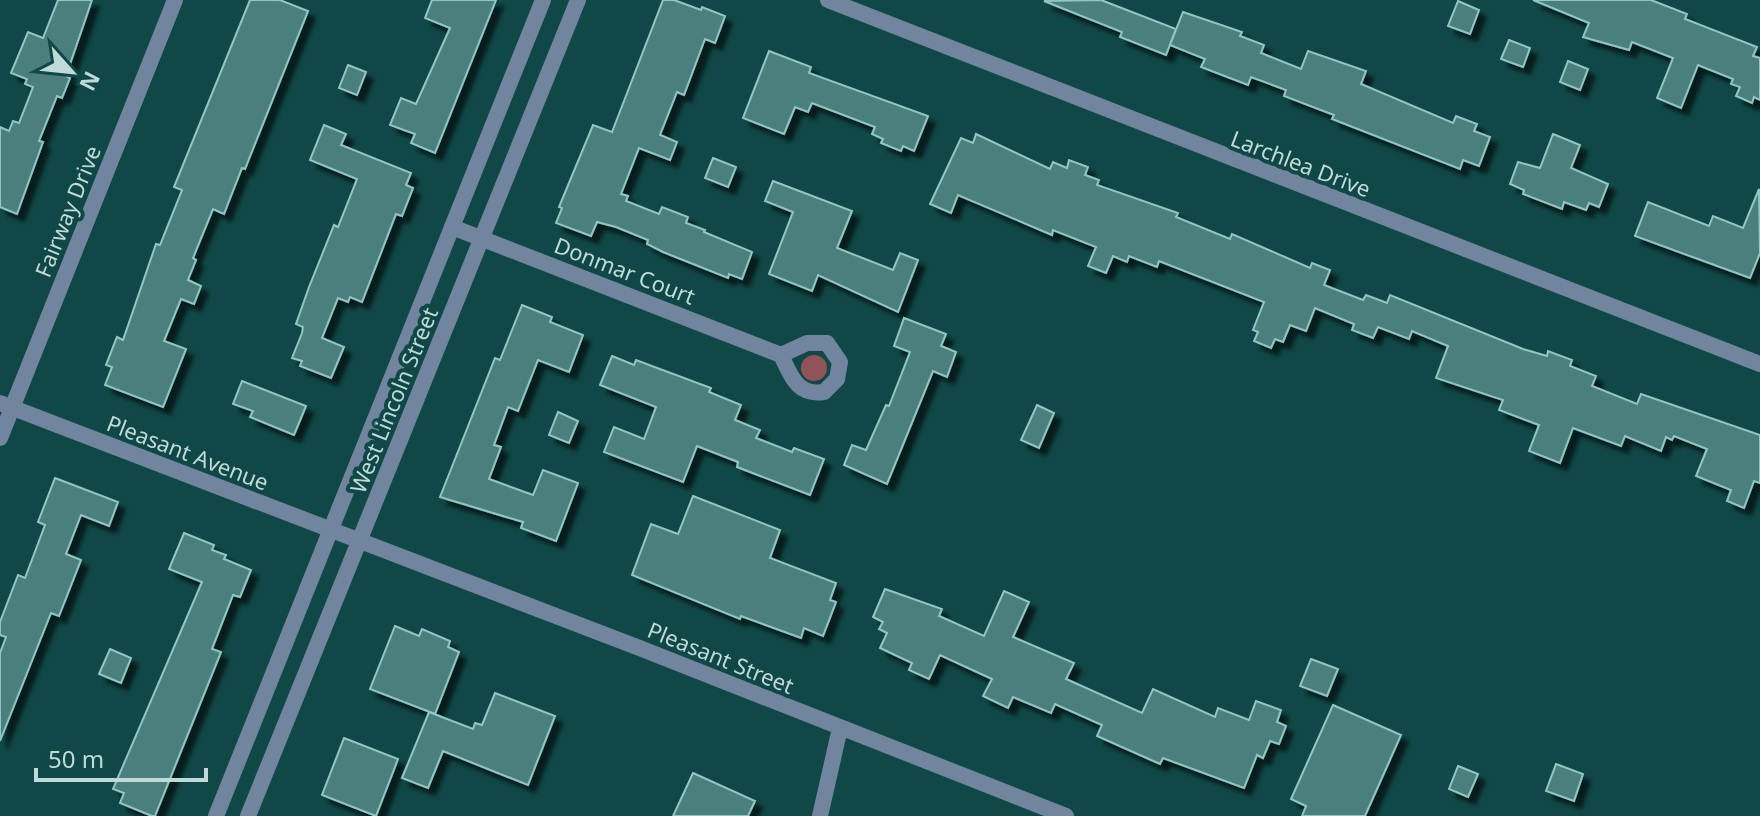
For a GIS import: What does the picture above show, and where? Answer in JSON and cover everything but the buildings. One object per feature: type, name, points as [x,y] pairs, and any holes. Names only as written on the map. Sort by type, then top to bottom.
[{"type":"street","name":"Fairway Drive","points":[[0,438],[6,405],[175,0]]},
{"type":"street","name":"West Lincoln Street","points":[[216,816],[328,530],[543,0]]},
{"type":"street","name":"West Lincoln Street","points":[[248,816],[578,0]]},
{"type":"street","name":"Larchlea Drive","points":[[828,0],[1760,364]]},
{"type":"street","name":"Donmar Court","points":[[452,227],[781,355]]},
{"type":"street","name":"Pleasant Avenue","points":[[6,405],[359,542]]},
{"type":"street","name":"Pleasant Street","points":[[359,542],[1066,816]]},
{"type":"street","points":[[820,816],[840,728]]},
{"type":"shaded area","points":[[814,355],[823,359],[827,368],[823,377],[814,381],[805,377],[801,368],[805,359]]}]
